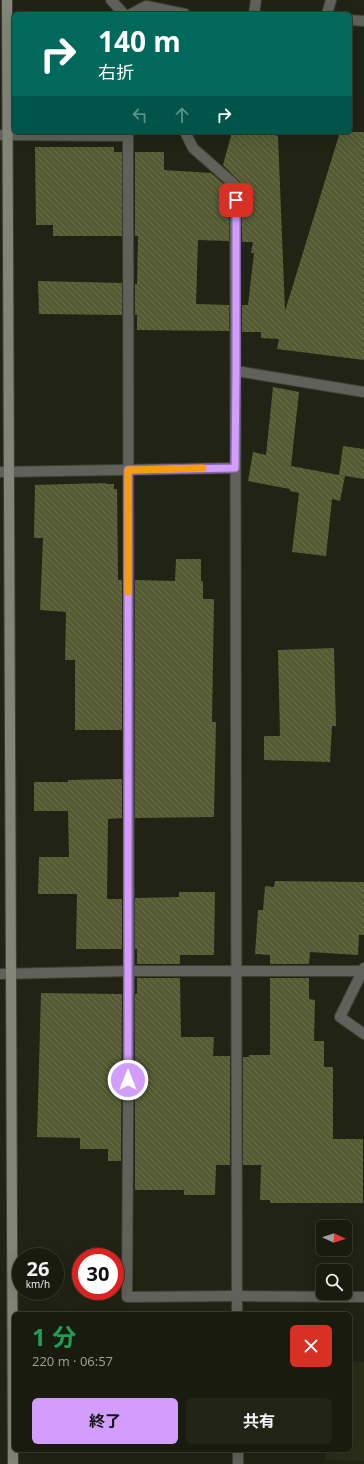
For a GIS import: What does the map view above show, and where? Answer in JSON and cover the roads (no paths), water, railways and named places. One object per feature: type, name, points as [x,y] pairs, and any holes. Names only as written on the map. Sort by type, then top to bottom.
[{"type":"main road","points":[[7,0],[4,135],[5,974],[12,1403]]},
{"type":"main road","points":[[13,1452],[13,1464]]},
{"type":"street","points":[[111,0],[122,12]]},
{"type":"street","points":[[254,12],[256,0]]},
{"type":"street","points":[[327,12],[331,0]]},
{"type":"street","points":[[134,12],[147,3],[178,12]]},
{"type":"street","points":[[352,20],[364,21]]},
{"type":"street","points":[[185,134],[193,148],[235,185],[237,1312]]},
{"type":"street","points":[[4,135],[128,136],[129,971],[127,1297],[364,1296]]},
{"type":"street","points":[[236,371],[364,392]]},
{"type":"street","points":[[5,472],[235,468]]},
{"type":"street","points":[[5,974],[129,971],[363,970],[340,1017],[364,1034]]},
{"type":"street","points":[[238,1452],[238,1464]]}]
